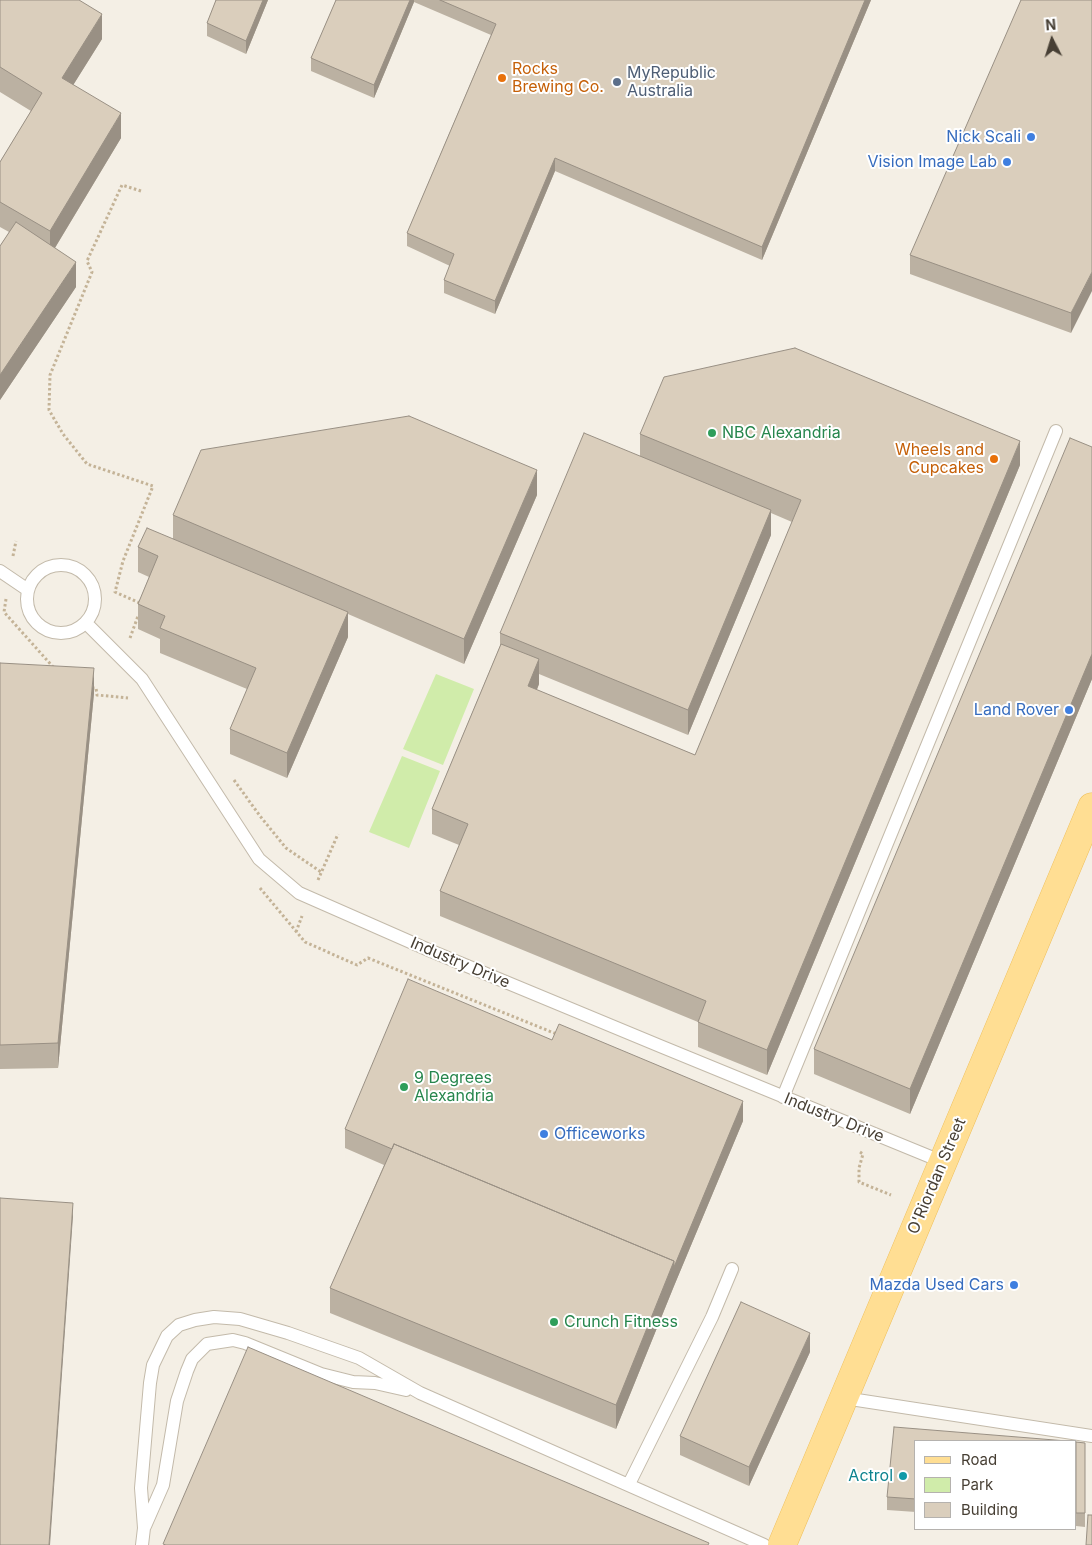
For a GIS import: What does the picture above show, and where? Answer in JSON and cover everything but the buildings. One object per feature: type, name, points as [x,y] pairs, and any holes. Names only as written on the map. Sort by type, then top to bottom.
[{"type":"main road","name":"O'Riordan Street","points":[[782,1545],[1092,807]]},
{"type":"lane","points":[[783,1097],[1056,430]]},
{"type":"lane","points":[[63,565],[75,568],[84,574],[91,583],[95,604],[92,614],[86,623],[66,633],[55,633],[44,629],[35,622],[27,601],[28,590],[33,580],[42,571],[63,565]]},
{"type":"lane","points":[[5,574],[28,590]]},
{"type":"lane","name":"Industry Drive","points":[[86,623],[142,679],[259,859],[299,893],[440,954],[943,1162]]},
{"type":"lane","points":[[629,1484],[712,1317],[732,1269]]},
{"type":"lane","points":[[142,1545],[144,1528],[141,1488],[153,1365],[167,1336],[179,1325],[214,1317],[240,1319],[288,1333],[359,1358],[420,1393],[764,1545]]},
{"type":"lane","points":[[144,1528],[163,1485],[177,1401],[187,1371],[192,1359],[207,1344],[234,1340],[321,1374],[353,1382],[375,1382],[420,1393]]},
{"type":"lane","points":[[844,1398],[1092,1436]]},
{"type":"path","points":[[133,705],[124,690],[131,634],[143,604],[116,592],[123,561],[153,486],[86,464],[63,434],[49,410],[49,401],[50,375],[92,272],[87,261],[122,185],[141,191]]},
{"type":"path","points":[[16,542],[5,574],[4,612],[59,672]]},
{"type":"path","points":[[131,634],[137,642]]},
{"type":"path","points":[[86,687],[96,688],[96,695],[128,697]]},
{"type":"path","points":[[232,777],[286,848],[321,872]]},
{"type":"path","points":[[259,887],[305,942],[357,965],[368,958],[562,1036]]},
{"type":"path","points":[[855,1150],[863,1154],[858,1168],[859,1182],[891,1195]]},
{"type":"green space","points":[[436,674],[474,689],[443,765],[403,749]]},
{"type":"green space","points":[[402,756],[440,771],[409,848],[369,832]]},
{"type":"place","name":"Rocks Brewing Co.","points":[[502,78]]},
{"type":"place","name":"MyRepublic Australia","points":[[617,82]]},
{"type":"place","name":"Nick Scali","points":[[1031,137]]},
{"type":"place","name":"Vision Image Lab","points":[[1007,162]]},
{"type":"place","name":"NBC Alexandria","points":[[712,433]]},
{"type":"place","name":"Wheels and Cupcakes","points":[[994,459]]},
{"type":"place","name":"Land Rover","points":[[1069,710]]},
{"type":"place","name":"9 Degrees Alexandria","points":[[404,1087]]},
{"type":"place","name":"Officeworks","points":[[544,1134]]},
{"type":"place","name":"Mazda Used Cars","points":[[1014,1285]]},
{"type":"place","name":"Crunch Fitness","points":[[554,1322]]},
{"type":"place","name":"Actrol","points":[[903,1476]]}]
